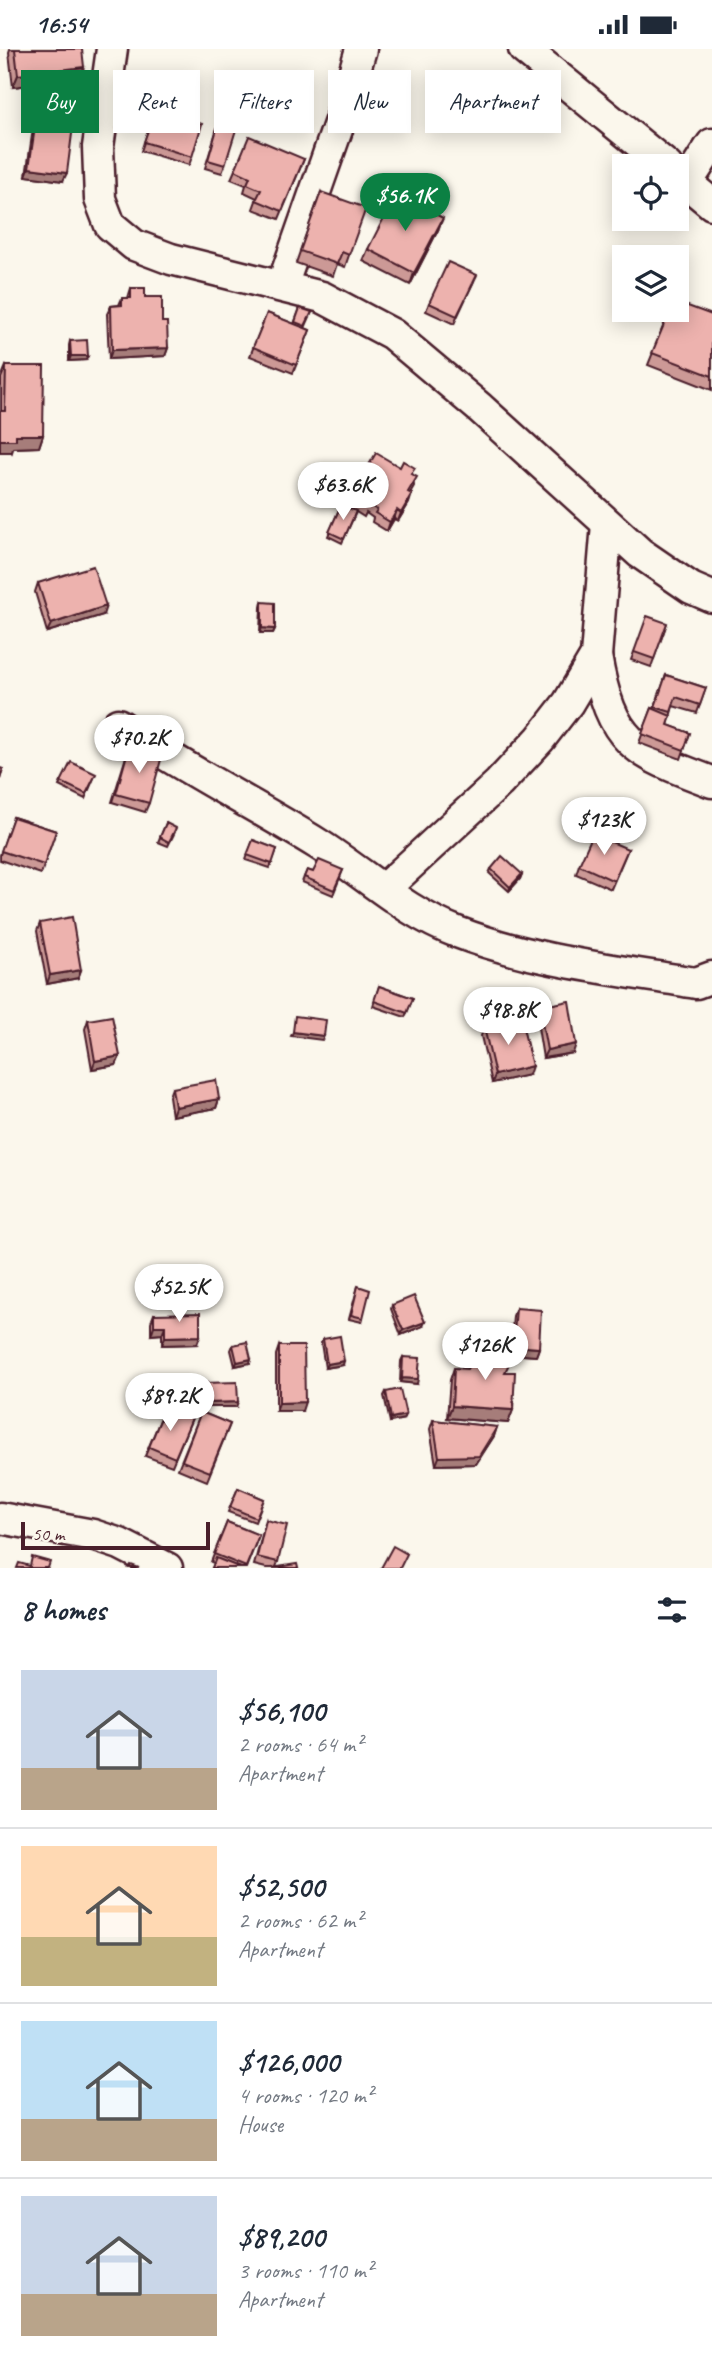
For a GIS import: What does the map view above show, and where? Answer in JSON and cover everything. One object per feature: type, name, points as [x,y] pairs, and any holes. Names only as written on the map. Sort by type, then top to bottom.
[{"type":"street","points":[[112,49],[99,147],[100,199],[110,225],[134,245],[172,259],[322,297],[393,334],[640,553],[691,588],[712,597]]},
{"type":"street","points":[[282,286],[341,118],[361,49]]},
{"type":"street","points":[[524,49],[652,154]]},
{"type":"street","points":[[689,164],[712,144]]},
{"type":"street","points":[[689,185],[712,204]]},
{"type":"street","points":[[607,524],[596,656],[601,685],[612,719],[632,745],[661,763],[712,782]]},
{"type":"street","points":[[384,889],[499,783],[540,739],[568,703],[596,656]]},
{"type":"street","points":[[118,724],[170,759],[320,846],[420,916],[457,933],[575,963],[696,983],[712,977]]},
{"type":"street","points":[[0,1518],[93,1535],[120,1544],[167,1568]]},
{"type":"building","points":[[15,49],[82,49],[84,67],[21,70],[21,75],[18,75]]},
{"type":"building","points":[[34,133],[72,133],[67,173],[29,168]]},
{"type":"building","points":[[147,133],[199,133],[192,157],[144,142]]},
{"type":"building","points":[[216,133],[235,133],[225,165],[208,160]]},
{"type":"building","points":[[249,136],[304,159],[282,211],[256,200],[261,190],[247,184],[250,177],[235,170]]},
{"type":"building","points":[[321,192],[366,208],[349,255],[342,252],[337,264],[300,251]]},
{"type":"building","points":[[396,194],[443,218],[414,273],[368,249]]},
{"type":"building","points":[[448,262],[477,275],[457,316],[429,303]]},
{"type":"building","points":[[131,288],[145,288],[145,297],[162,297],[162,322],[167,322],[168,348],[112,350],[111,306],[122,305],[122,298],[131,298]]},
{"type":"building","points":[[689,306],[712,315],[712,376],[652,353],[665,322],[689,322]]},
{"type":"building","points":[[300,308],[312,312],[305,326],[295,322]]},
{"type":"building","points":[[267,313],[310,330],[296,365],[253,347]]},
{"type":"building","points":[[87,340],[88,356],[71,356],[70,341]]},
{"type":"building","points":[[6,366],[44,366],[43,435],[16,435],[16,440],[0,440],[0,411],[5,411]]},
{"type":"building","points":[[376,453],[400,467],[403,461],[415,468],[411,474],[417,477],[408,492],[412,494],[401,513],[397,510],[390,522],[375,513],[377,510],[369,505],[367,508],[349,498]]},
{"type":"building","points":[[341,505],[356,511],[344,539],[329,532]]},
{"type":"building","points":[[93,566],[106,606],[51,624],[38,583]]},
{"type":"building","points":[[262,602],[275,603],[275,629],[262,628]]},
{"type":"building","points":[[647,616],[667,623],[654,659],[634,652]]},
{"type":"building","points":[[666,675],[706,688],[700,705],[676,697],[671,712],[655,707]]},
{"type":"building","points":[[652,708],[671,716],[668,725],[690,733],[684,750],[642,734]]},
{"type":"building","points":[[129,747],[162,756],[149,803],[116,794]]},
{"type":"building","points":[[71,762],[96,774],[86,794],[61,782]]},
{"type":"building","points":[[13,817],[56,831],[44,865],[1,851]]},
{"type":"building","points":[[166,823],[176,828],[169,842],[160,837]]},
{"type":"building","points":[[593,834],[628,849],[614,881],[579,865]]},
{"type":"building","points":[[253,840],[277,849],[272,864],[247,855]]},
{"type":"building","points":[[502,856],[522,874],[510,887],[491,869]]},
{"type":"building","points":[[319,860],[343,870],[334,890],[304,877],[307,870],[313,872]]},
{"type":"building","points":[[72,917],[81,970],[50,975],[40,923]]},
{"type":"building","points":[[379,986],[413,998],[407,1013],[374,1001]]},
{"type":"building","points":[[569,1001],[576,1044],[547,1050],[539,1007]]},
{"type":"building","points":[[112,1016],[120,1056],[95,1061],[88,1020]]},
{"type":"building","points":[[295,1016],[326,1020],[324,1036],[293,1032]]},
{"type":"building","points":[[521,1019],[532,1066],[495,1075],[484,1027]]},
{"type":"building","points":[[216,1080],[219,1099],[175,1107],[172,1088]]},
{"type":"building","points":[[358,1286],[370,1290],[363,1318],[351,1315]]},
{"type":"building","points":[[414,1296],[425,1322],[403,1330],[392,1305]]},
{"type":"building","points":[[516,1308],[541,1310],[539,1348],[513,1346]]},
{"type":"building","points":[[200,1313],[200,1336],[165,1337],[165,1326],[154,1326],[154,1314]]},
{"type":"building","points":[[340,1336],[344,1361],[327,1364],[323,1339]]},
{"type":"building","points":[[247,1342],[251,1359],[237,1362],[233,1345]]},
{"type":"building","points":[[480,1344],[511,1360],[505,1372],[515,1372],[513,1410],[452,1406],[454,1368],[467,1369]]},
{"type":"building","points":[[279,1346],[304,1346],[305,1402],[279,1403]]},
{"type":"building","points":[[403,1357],[420,1358],[418,1379],[402,1378]]},
{"type":"building","points":[[237,1382],[238,1402],[206,1403],[205,1383]]},
{"type":"building","points":[[400,1389],[406,1415],[391,1418],[386,1392]]},
{"type":"building","points":[[165,1390],[195,1401],[188,1417],[159,1406]]},
{"type":"building","points":[[165,1408],[192,1418],[175,1458],[149,1447]]},
{"type":"building","points":[[201,1412],[230,1424],[210,1472],[182,1461]]},
{"type":"building","points":[[433,1420],[497,1427],[479,1456],[439,1457]]},
{"type":"building","points":[[238,1488],[264,1499],[256,1518],[230,1507]]},
{"type":"building","points":[[266,1520],[287,1525],[278,1562],[257,1557]]},
{"type":"building","points":[[227,1522],[259,1535],[246,1567],[214,1554]]},
{"type":"building","points":[[393,1546],[407,1554],[400,1568],[381,1568]]},
{"type":"building","points":[[32,1557],[50,1562],[48,1568],[17,1568],[19,1563],[30,1566]]},
{"type":"building","points":[[216,1558],[241,1568],[212,1568]]},
{"type":"building","points":[[297,1564],[298,1568],[272,1568]]}]
